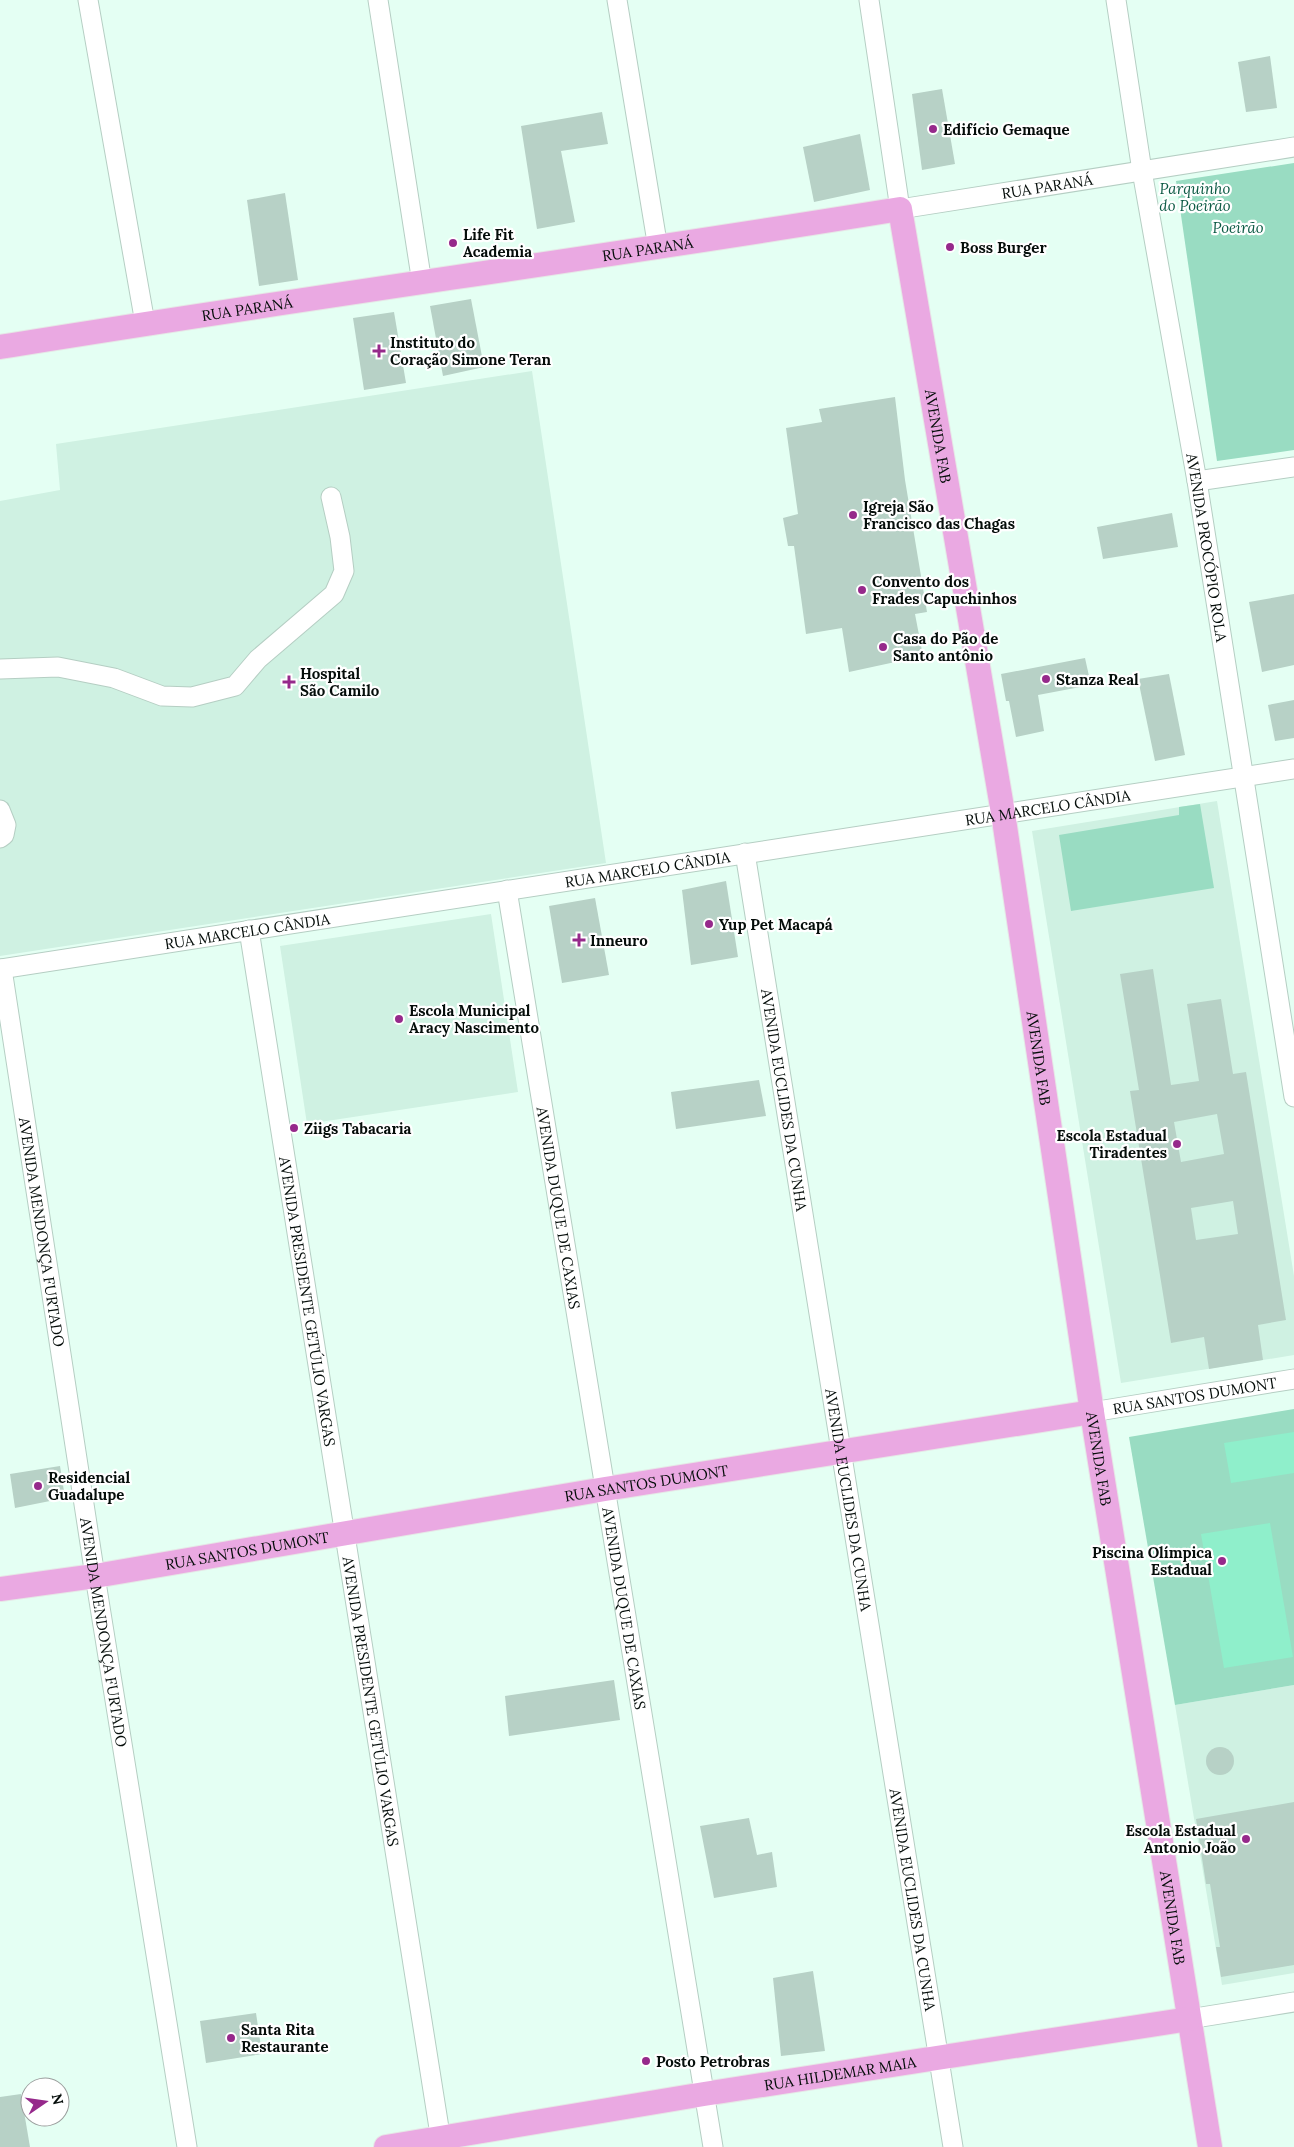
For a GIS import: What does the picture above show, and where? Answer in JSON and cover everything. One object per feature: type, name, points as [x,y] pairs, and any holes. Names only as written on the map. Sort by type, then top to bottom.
[{"type":"main road","name":"RUA PARANÁ","points":[[0,347],[145,323],[658,248],[900,209]]},
{"type":"main road","name":"AVENIDA FAB","points":[[900,209],[1002,813],[1092,1412],[1210,2147]]},
{"type":"main road","name":"RUA SANTOS DUMONT","points":[[0,1589],[95,1576],[344,1532],[605,1489],[1092,1412]]},
{"type":"main road","name":"RUA HILDEMAR MAIA","points":[[386,2147],[441,2142],[704,2094],[1189,2019]]},
{"type":"street","points":[[88,0],[145,323]]},
{"type":"street","points":[[378,0],[422,283]]},
{"type":"street","points":[[617,0],[658,248]]},
{"type":"street","name":"AVENIDA FAB","points":[[869,0],[900,209]]},
{"type":"street","name":"AVENIDA PROCÓPIO ROLA","points":[[1116,0],[1142,171],[1197,481],[1294,1096]]},
{"type":"street","name":"RUA PARANÁ","points":[[900,209],[1294,147]]},
{"type":"street","points":[[1197,481],[1294,467]]},
{"type":"street","points":[[0,669],[58,667],[114,678],[162,696],[192,697],[235,686],[258,659],[334,594],[344,571],[340,537],[331,497]]},
{"type":"street","name":"RUA MARCELO CÂNDIA","points":[[1,969],[1294,769]]},
{"type":"street","points":[[0,810],[6,825],[4,836],[0,838]]},
{"type":"street","name":"AVENIDA EUCLIDES DA CUNHA","points":[[745,853],[953,2147]]},
{"type":"street","name":"AVENIDA DUQUE DE CAXIAS","points":[[507,890],[713,2147]]},
{"type":"street","name":"AVENIDA PRESIDENTE GETÚLIO VARGAS","points":[[249,930],[441,2142]]},
{"type":"street","name":"AVENIDA MENDONÇA FURTADO","points":[[1,969],[95,1576],[187,2147]]},
{"type":"street","name":"RUA SANTOS DUMONT","points":[[1092,1412],[1294,1379]]},
{"type":"street","name":"RUA HILDEMAR MAIA","points":[[1189,2019],[1294,2002]]},
{"type":"shaded area","name":"Hospital São Camilo","points":[[532,371],[606,863],[0,956],[0,501],[60,490],[56,444]]},
{"type":"shaded area","name":"Escola Estadual Tiradentes","points":[[1217,801],[1294,1276],[1294,1355],[1121,1383],[1032,831]]},
{"type":"shaded area","name":"Escola Municipal Aracy Nascimento","points":[[491,914],[518,1092],[307,1124],[280,946]]},
{"type":"shaded area","points":[[1294,1432],[1294,1473],[1231,1483],[1224,1443]]},
{"type":"shaded area","points":[[1270,1523],[1293,1657],[1224,1668],[1201,1534]]},
{"type":"shaded area","name":"Escola Estadual Antonio João","points":[[1294,1685],[1294,1973],[1222,1985],[1175,1705]]},
{"type":"green space","name":"Poeirão","points":[[1294,163],[1294,450],[1217,461],[1176,181]]},
{"type":"green space","points":[[1200,804],[1214,888],[1071,911],[1059,835],[1179,815],[1179,807]]},
{"type":"green space","name":"Piscina Olímpica Estadual","points":[[1294,1409],[1294,1685],[1175,1705],[1129,1437]]},
{"type":"building","points":[[1270,56],[1277,108],[1246,112],[1238,62]]},
{"type":"building","name":"Edifício Gemaque","points":[[942,89],[955,164],[922,170],[912,94]]},
{"type":"building","points":[[602,112],[608,144],[561,151],[575,222],[537,229],[521,126]]},
{"type":"building","points":[[860,134],[870,190],[814,202],[803,147]]},
{"type":"building","points":[[285,193],[298,280],[259,286],[247,200]]},
{"type":"building","points":[[471,299],[484,367],[443,376],[430,306]]},
{"type":"building","name":"Instituto do Coração Simone Teran","points":[[394,312],[406,383],[364,390],[353,318]]},
{"type":"building","points":[[895,397],[905,480],[927,612],[915,614],[923,656],[849,672],[842,628],[806,634],[794,546],[788,546],[783,518],[798,514],[786,428],[822,422],[819,409]]},
{"type":"building","points":[[1172,513],[1178,547],[1103,559],[1097,527]]},
{"type":"building","points":[[1294,594],[1294,665],[1262,672],[1249,602]]},
{"type":"building","name":"Stanza Real","points":[[1085,658],[1091,685],[1038,695],[1044,731],[1016,737],[1009,701],[1006,701],[1001,674]]},
{"type":"building","points":[[1169,674],[1185,755],[1155,761],[1138,679]]},
{"type":"building","points":[[1294,700],[1294,738],[1275,741],[1268,705]]},
{"type":"building","name":"Yup Pet Macapá","points":[[726,881],[738,957],[691,965],[682,890]]},
{"type":"building","name":"Inneuro","points":[[595,898],[609,975],[562,983],[549,906]]},
{"type":"building","points":[[1153,969],[1171,1085],[1199,1081],[1187,1004],[1221,999],[1233,1074],[1246,1072],[1286,1320],[1258,1325],[1263,1360],[1209,1369],[1204,1337],[1171,1343],[1130,1091],[1139,1090],[1120,974]],"holes":[[[1217,1114],[1224,1154],[1181,1162],[1174,1122]],[[1233,1201],[1238,1234],[1196,1240],[1191,1208]]]},
{"type":"building","points":[[759,1080],[766,1116],[676,1129],[671,1092]]},
{"type":"building","name":"Residencial Guadalupe","points":[[60,1466],[65,1498],[15,1508],[10,1474]]},
{"type":"building","points":[[614,1680],[620,1720],[509,1736],[505,1696]]},
{"type":"building","points":[[1220,1747],[1230,1751],[1234,1761],[1230,1771],[1220,1775],[1210,1771],[1206,1761],[1210,1751]]},
{"type":"building","points":[[1294,1802],[1294,1965],[1221,1977],[1216,1947],[1220,1947],[1210,1884],[1206,1884],[1196,1819]]},
{"type":"building","points":[[749,1818],[757,1855],[772,1852],[777,1887],[714,1898],[700,1826]]},
{"type":"building","points":[[813,1971],[825,2051],[781,2056],[773,1978]]},
{"type":"building","name":"Santa Rita Restaurante","points":[[256,2013],[262,2054],[206,2063],[200,2021]]},
{"type":"building","points":[[20,2094],[20,2127],[27,2127],[30,2147],[0,2147],[0,2097]]},
{"type":"place","name":"Edifício Gemaque","points":[[933,129]]},
{"type":"place","name":"Life Fit Academia","points":[[453,243]]},
{"type":"place","name":"Boss Burger","points":[[950,247]]},
{"type":"place","name":"Instituto do Coração Simone Teran","points":[[379,351]]},
{"type":"place","name":"Igreja São Francisco das Chagas","points":[[853,515]]},
{"type":"place","name":"Convento dos Frades Capuchinhos","points":[[862,590]]},
{"type":"place","name":"Casa do Pão de Santo antônio","points":[[883,647]]},
{"type":"place","name":"Stanza Real","points":[[1046,679]]},
{"type":"place","name":"Hospital São Camilo","points":[[289,682]]},
{"type":"place","name":"Yup Pet Macapá","points":[[709,924]]},
{"type":"place","name":"Inneuro","points":[[579,940]]},
{"type":"place","name":"Escola Municipal Aracy Nascimento","points":[[399,1019]]},
{"type":"place","name":"Ziigs Tabacaria","points":[[294,1128]]},
{"type":"place","name":"Escola Estadual Tiradentes","points":[[1177,1144]]},
{"type":"place","name":"Residencial Guadalupe","points":[[38,1486]]},
{"type":"place","name":"Piscina Olímpica Estadual","points":[[1222,1561]]},
{"type":"place","name":"Escola Estadual Antonio João","points":[[1246,1839]]},
{"type":"place","name":"Santa Rita Restaurante","points":[[231,2038]]},
{"type":"place","name":"Posto Petrobras","points":[[646,2061]]},
{"type":"park label","name":"Parquinho do Poeirão","points":[[1195,196]]}]
